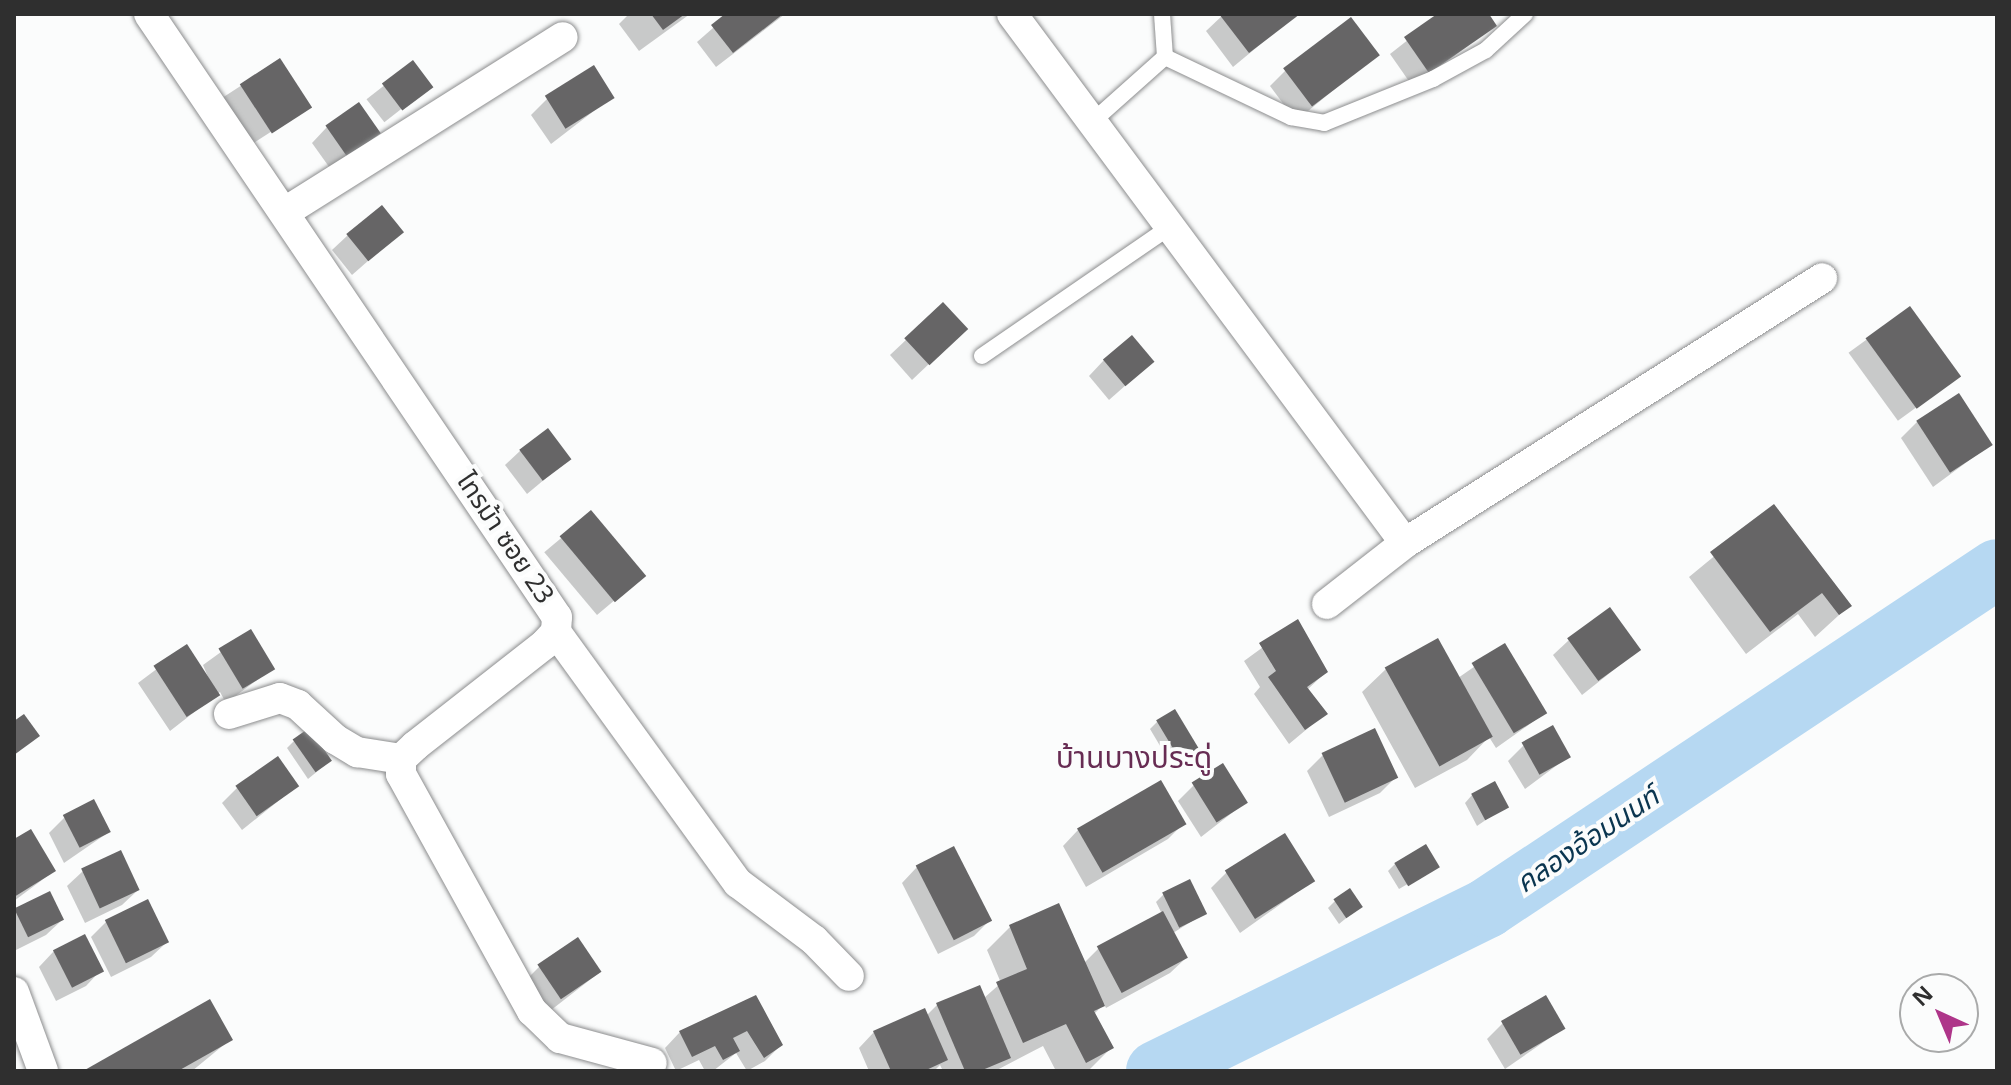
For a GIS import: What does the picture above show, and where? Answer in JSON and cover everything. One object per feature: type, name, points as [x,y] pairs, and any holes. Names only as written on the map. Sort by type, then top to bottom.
[{"type":"street","name":"ไทรม้า ซอย 23","points":[[149,14],[557,617],[556,632],[401,759]]},
{"type":"street","points":[[1012,14],[1405,543]]},
{"type":"street","points":[[285,212],[563,37]]},
{"type":"street","points":[[1327,604],[1405,543],[1822,278]]},
{"type":"street","points":[[556,632],[738,883],[814,940],[849,976]]},
{"type":"street","points":[[229,714],[280,698],[298,705],[335,739],[357,752],[401,759],[401,774],[532,1011],[560,1038],[652,1063]]},
{"type":"street","points":[[14,992],[43,1071]]},
{"type":"lane","points":[[1162,14],[1165,57]]},
{"type":"lane","points":[[1165,57],[1291,117],[1324,123],[1433,79],[1486,50],[1525,14]]},
{"type":"lane","points":[[1092,122],[1165,57]]},
{"type":"lane","points":[[982,356],[1170,227]]},
{"type":"building","points":[[651,14],[685,14],[663,30]]},
{"type":"building","points":[[725,14],[783,14],[733,53],[711,25]]},
{"type":"building","points":[[1219,14],[1300,14],[1249,53]]},
{"type":"building","points":[[1437,14],[1489,14],[1497,26],[1429,73],[1404,37]]},
{"type":"building","points":[[1351,17],[1380,55],[1312,106],[1283,68]]},
{"type":"building","points":[[280,58],[312,107],[272,134],[240,84]]},
{"type":"building","points":[[413,60],[433,87],[402,111],[382,83]]},
{"type":"building","points":[[594,65],[615,98],[565,129],[545,96]]},
{"type":"building","points":[[359,102],[381,133],[347,157],[325,126]]},
{"type":"building","points":[[382,205],[404,232],[368,261],[346,234]]},
{"type":"building","points":[[943,302],[968,329],[929,365],[904,338]]},
{"type":"building","points":[[1910,306],[1961,376],[1917,409],[1866,338]]},
{"type":"building","points":[[1132,335],[1154,362],[1125,386],[1103,359]]},
{"type":"building","points":[[1959,393],[1993,445],[1950,473],[1916,421]]},
{"type":"building","points":[[548,428],[571,459],[543,481],[519,450]]},
{"type":"building","points":[[1774,504],[1852,606],[1839,615],[1822,593],[1770,632],[1710,552]]},
{"type":"building","points":[[591,510],[646,576],[615,602],[560,536]]},
{"type":"building","points":[[1610,607],[1641,650],[1598,681],[1567,638]]},
{"type":"building","points":[[1298,619],[1328,672],[1307,687],[1328,714],[1305,730],[1268,677],[1276,671],[1259,643]]},
{"type":"building","points":[[251,629],[275,669],[243,689],[218,649]]},
{"type":"building","points":[[1438,638],[1493,737],[1439,766],[1385,668]]},
{"type":"building","points":[[1505,643],[1547,713],[1514,733],[1472,663]]},
{"type":"building","points":[[187,644],[220,695],[187,717],[153,666]]},
{"type":"building","points":[[1175,709],[1202,754],[1183,765],[1156,720]]},
{"type":"building","points":[[24,714],[40,736],[14,755],[14,721]]},
{"type":"building","points":[[1553,725],[1571,757],[1539,775],[1522,742]]},
{"type":"building","points":[[309,728],[332,761],[316,772],[293,739]]},
{"type":"building","points":[[1375,728],[1398,778],[1345,803],[1322,753]]},
{"type":"building","points":[[278,756],[299,786],[257,816],[235,786]]},
{"type":"building","points":[[1223,763],[1248,803],[1217,822],[1192,783]]},
{"type":"building","points":[[1161,780],[1186,824],[1102,873],[1077,828]]},
{"type":"building","points":[[1495,781],[1509,807],[1485,820],[1471,794]]},
{"type":"building","points":[[94,799],[111,832],[80,848],[63,815]]},
{"type":"building","points":[[31,829],[56,871],[14,897],[14,839]]},
{"type":"building","points":[[1285,833],[1315,881],[1255,919],[1225,871]]},
{"type":"building","points":[[1426,844],[1440,867],[1408,886],[1394,863]]},
{"type":"building","points":[[954,846],[992,921],[954,940],[916,866]]},
{"type":"building","points":[[121,850],[140,890],[100,908],[81,869]]},
{"type":"building","points":[[1190,879],[1207,914],[1179,928],[1162,893]]},
{"type":"building","points":[[1350,888],[1363,907],[1346,918],[1333,899]]},
{"type":"building","points":[[50,891],[64,920],[28,937],[14,909]]},
{"type":"building","points":[[148,899],[169,942],[126,963],[105,920]]},
{"type":"building","points":[[1059,903],[1105,1006],[1094,1011],[1114,1048],[1086,1063],[1066,1024],[1023,1043],[996,982],[1027,969],[1009,925]]},
{"type":"building","points":[[1163,911],[1188,958],[1122,993],[1097,946]]},
{"type":"building","points":[[85,934],[104,971],[72,988],[53,950]]},
{"type":"building","points":[[578,937],[601,972],[561,999],[537,964]]},
{"type":"building","points":[[980,985],[1011,1058],[980,1071],[965,1071],[936,1003]]},
{"type":"building","points":[[756,995],[783,1045],[764,1058],[747,1031],[733,1038],[740,1051],[723,1060],[715,1046],[692,1057],[679,1031]]},
{"type":"building","points":[[1546,995],[1566,1029],[1520,1055],[1501,1021]]},
{"type":"building","points":[[210,999],[233,1040],[178,1071],[83,1071]]},
{"type":"building","points":[[925,1008],[948,1060],[924,1071],[891,1071],[873,1031]]},
{"type":"waterway","name":"คลองอ้อมนนท์","points":[[1156,1071],[1487,908],[1997,569]]},
{"type":"district","name":"บ้านบางประดู่","points":[[1134,759]]}]
